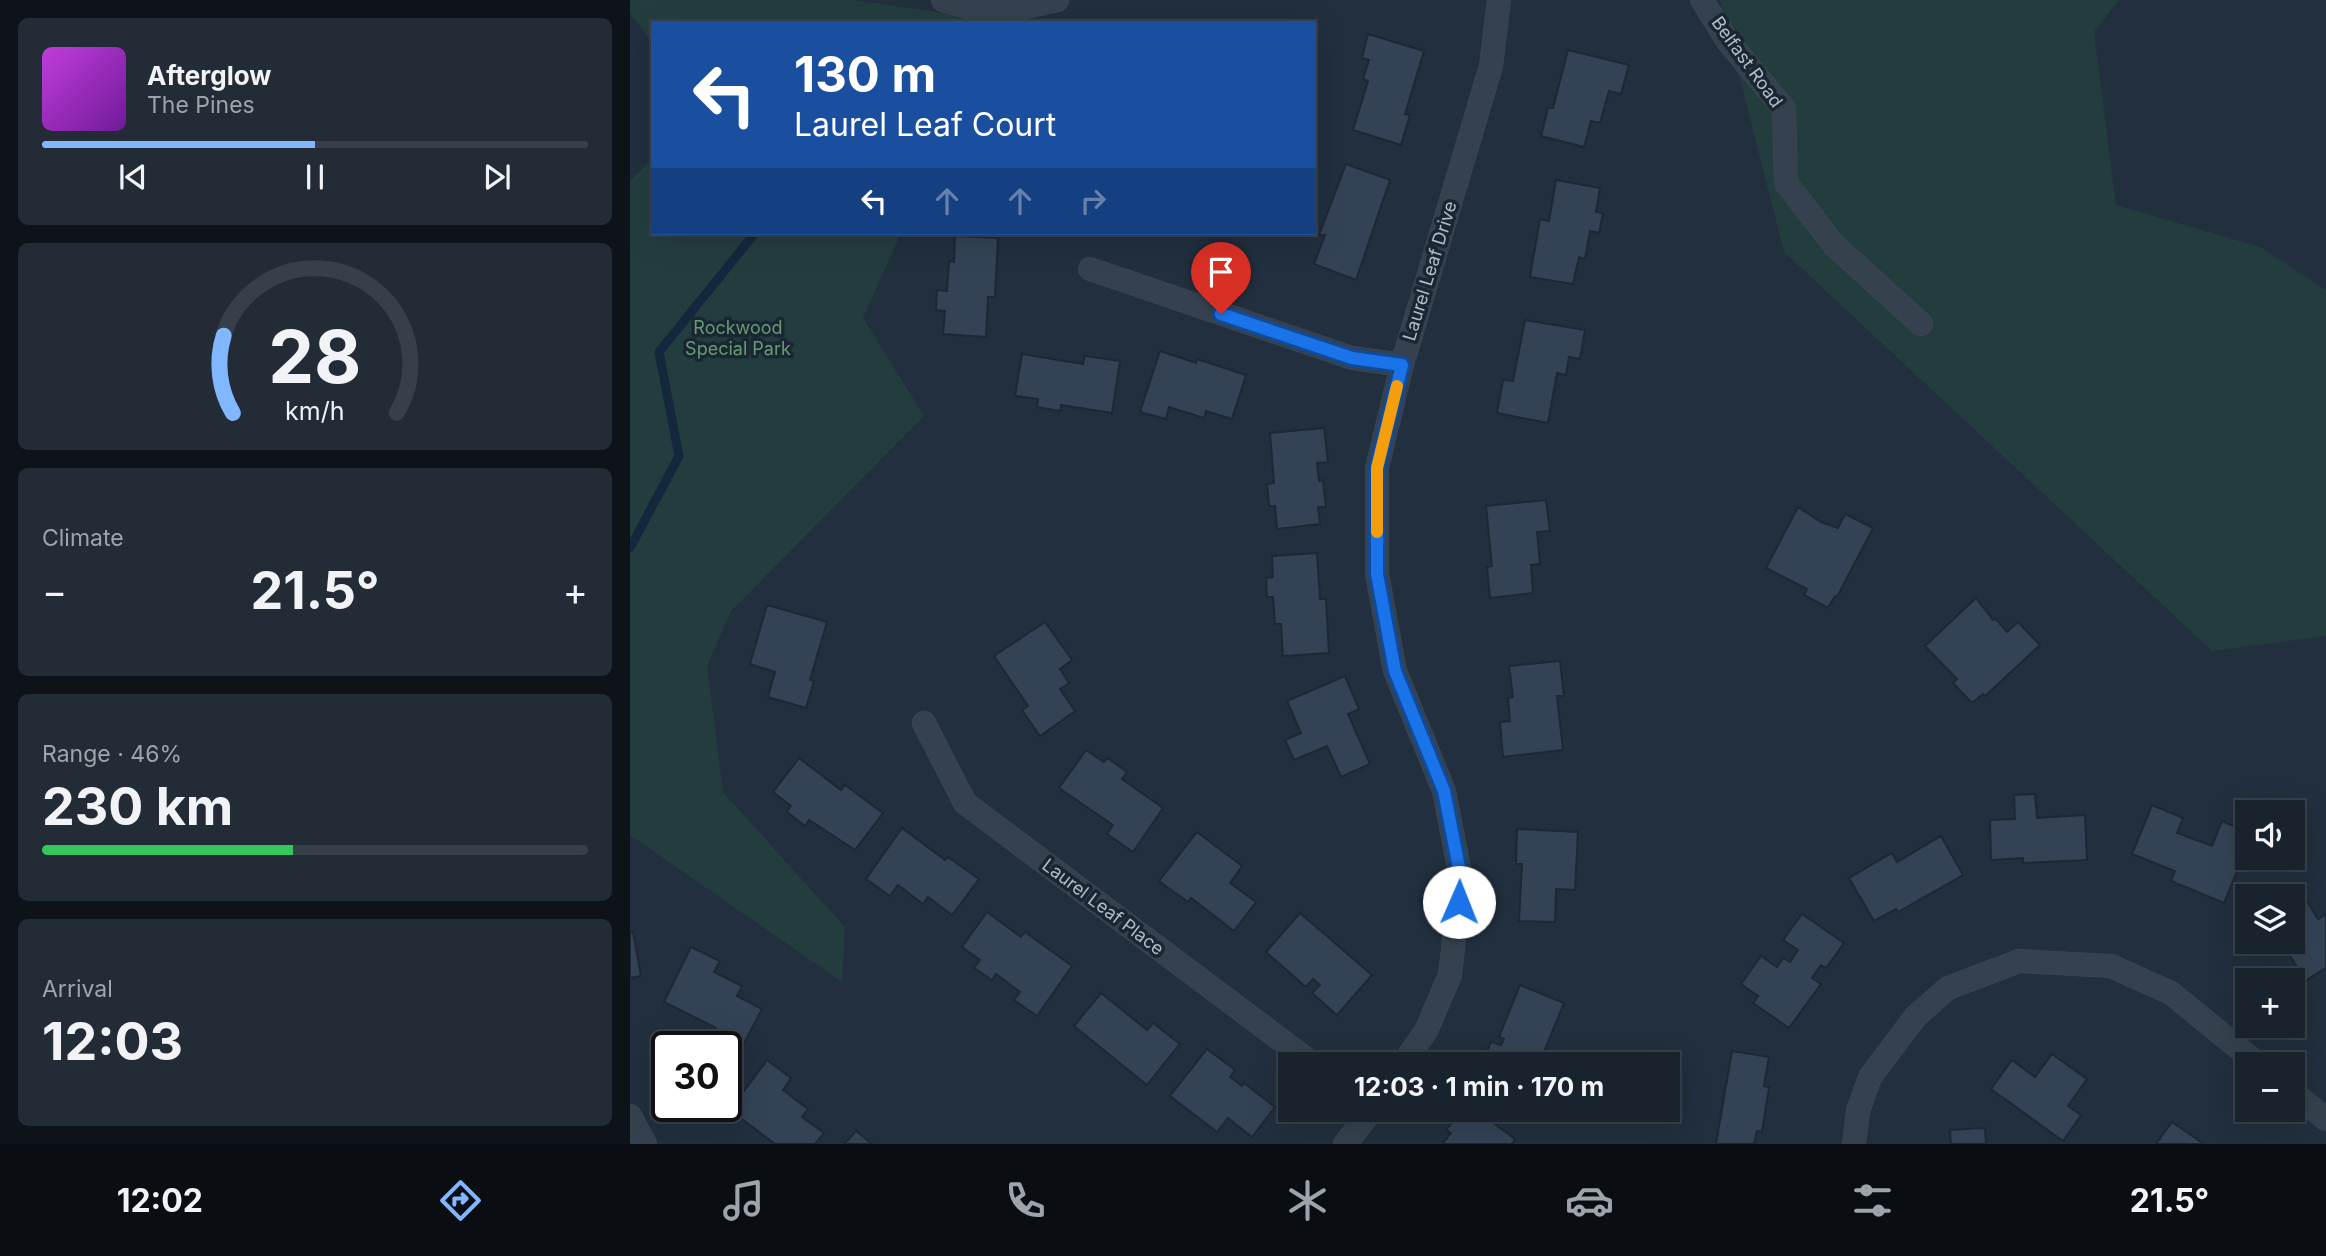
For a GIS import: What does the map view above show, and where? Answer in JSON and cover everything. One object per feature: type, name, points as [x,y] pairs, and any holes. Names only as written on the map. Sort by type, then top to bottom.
[{"type":"street","points":[[943,0],[974,9],[1005,12],[1057,0]]},
{"type":"street","name":"Laurel Leaf Drive","points":[[1411,1052],[1426,1031],[1450,975],[1461,878],[1444,791],[1395,671],[1377,574],[1377,468],[1402,365],[1491,66],[1499,0]]},
{"type":"street","name":"Belfast Road","points":[[1702,0],[1727,40],[1784,109],[1786,183],[1834,245],[1921,324]]},
{"type":"street","points":[[1090,269],[1352,358],[1402,365]]},
{"type":"street","name":"Laurel Leaf Place","points":[[924,723],[965,803],[1297,1052]]},
{"type":"street","points":[[1854,1144],[1858,1111],[1870,1077],[1916,1016],[1948,988],[2019,961],[2111,966],[2171,993],[2243,1052]]},
{"type":"street","points":[[2305,1102],[2326,1119]]},
{"type":"street","points":[[630,1116],[645,1144]]},
{"type":"street","points":[[1345,1144],[1362,1122]]},
{"type":"green space","points":[[630,0],[853,0],[994,20],[651,21],[651,41],[630,13]]},
{"type":"green space","points":[[1720,0],[2119,0],[2094,32],[2116,205],[2260,247],[2326,290],[2326,636],[2212,651],[1784,252]]},
{"type":"green space","name":"Rockwood Special Park","points":[[651,160],[651,235],[900,235],[863,318],[924,416],[731,611],[707,666],[723,792],[845,927],[842,982],[630,835],[630,181]]},
{"type":"building","points":[[1368,34],[1424,51],[1405,114],[1410,115],[1401,145],[1353,130],[1368,81],[1363,79],[1369,60],[1362,58]]},
{"type":"building","points":[[1568,50],[1629,65],[1621,94],[1609,91],[1600,123],[1591,121],[1584,147],[1541,136],[1548,108],[1553,108]]},
{"type":"building","points":[[1346,164],[1390,180],[1356,280],[1314,264],[1325,235],[1319,235]]},
{"type":"building","points":[[1556,180],[1600,188],[1596,212],[1603,213],[1599,233],[1590,231],[1585,259],[1579,257],[1573,284],[1530,277],[1540,219],[1549,221]]},
{"type":"building","points":[[955,236],[998,238],[995,297],[988,297],[986,337],[943,334],[945,311],[936,310],[937,290],[947,291],[949,261],[954,262]]},
{"type":"building","points":[[1525,320],[1585,330],[1580,359],[1569,357],[1566,375],[1557,373],[1548,423],[1497,413],[1503,380],[1513,381]]},
{"type":"building","points":[[1160,351],[1196,363],[1197,359],[1246,375],[1232,419],[1206,411],[1204,418],[1169,407],[1166,419],[1140,412]]},
{"type":"building","points":[[1022,354],[1083,364],[1085,356],[1120,361],[1112,413],[1061,405],[1060,411],[1037,407],[1038,399],[1015,396]]},
{"type":"building","points":[[1324,428],[1328,462],[1317,463],[1319,481],[1323,480],[1326,507],[1318,507],[1320,524],[1277,529],[1275,506],[1269,506],[1267,484],[1274,483],[1270,433]]},
{"type":"building","points":[[1546,500],[1550,531],[1537,532],[1540,564],[1531,565],[1533,593],[1490,598],[1487,567],[1492,566],[1486,506]]},
{"type":"building","points":[[1798,507],[1821,522],[1838,528],[1845,514],[1873,528],[1837,597],[1835,596],[1828,608],[1804,595],[1807,589],[1766,568]]},
{"type":"building","points":[[1317,553],[1320,599],[1326,599],[1329,653],[1283,656],[1281,624],[1275,624],[1273,597],[1267,597],[1266,578],[1273,577],[1272,556]]},
{"type":"building","points":[[1976,598],[1993,620],[1995,618],[2007,632],[2018,622],[2040,645],[1985,696],[1983,694],[1972,703],[1953,683],[1957,679],[1925,646]]},
{"type":"building","points":[[767,605],[827,622],[810,680],[814,681],[806,708],[768,697],[775,672],[750,664]]},
{"type":"building","points":[[1045,622],[1072,660],[1060,669],[1069,683],[1060,689],[1075,711],[1040,736],[1022,710],[1028,706],[994,656]]},
{"type":"building","points":[[1560,661],[1564,696],[1557,696],[1563,750],[1503,757],[1500,722],[1510,721],[1508,698],[1513,697],[1509,666]]},
{"type":"building","points":[[1345,676],[1359,709],[1348,714],[1370,764],[1341,777],[1327,746],[1294,760],[1285,740],[1301,733],[1287,701]]},
{"type":"building","points":[[1086,750],[1104,762],[1108,758],[1127,772],[1122,779],[1163,808],[1133,852],[1107,834],[1113,825],[1059,788]]},
{"type":"building","points":[[799,758],[841,790],[845,785],[883,813],[855,850],[809,820],[805,826],[787,812],[791,806],[773,792]]},
{"type":"building","points":[[2035,794],[2037,818],[2085,815],[2087,860],[2023,863],[2023,858],[1991,860],[1990,820],[2015,819],[2014,795]]},
{"type":"building","points":[[2152,805],[2183,818],[2177,833],[2212,846],[2222,821],[2235,827],[2235,870],[2238,870],[2224,903],[2171,881],[2175,871],[2132,854]]},
{"type":"building","points":[[902,828],[945,860],[948,857],[979,879],[952,915],[928,897],[923,904],[898,885],[890,896],[866,879]]},
{"type":"building","points":[[1517,829],[1578,832],[1575,890],[1556,889],[1555,922],[1519,921],[1522,864],[1516,864]]},
{"type":"building","points":[[1197,832],[1242,866],[1230,883],[1256,902],[1234,931],[1191,898],[1188,902],[1159,881]]},
{"type":"building","points":[[1941,836],[1963,875],[1898,912],[1896,909],[1874,921],[1849,878],[1892,853],[1897,862]]},
{"type":"building","points":[[2308,903],[2318,919],[2326,914],[2326,968],[2305,981],[2305,968],[2297,968],[2289,954],[2305,954],[2305,905]]},
{"type":"building","points":[[987,912],[1021,937],[1025,932],[1072,966],[1037,1016],[1014,1000],[1020,992],[996,974],[992,980],[974,968],[980,960],[962,947]]},
{"type":"building","points":[[1300,913],[1372,975],[1337,1015],[1312,993],[1320,985],[1313,979],[1306,987],[1266,952]]},
{"type":"building","points":[[1802,914],[1844,943],[1826,968],[1821,965],[1812,978],[1821,984],[1789,1028],[1753,1003],[1758,996],[1741,984],[1761,956],[1777,967],[1783,958],[1790,962],[1798,950],[1783,940]]},
{"type":"building","points":[[633,932],[641,976],[630,978],[630,933]]},
{"type":"building","points":[[691,947],[720,961],[714,972],[742,986],[737,996],[762,1009],[742,1047],[742,1031],[715,1031],[716,1028],[664,1002]]},
{"type":"building","points":[[1520,985],[1564,1003],[1544,1052],[1487,1052],[1491,1042],[1501,1045],[1504,1039],[1499,1037]]},
{"type":"building","points":[[1101,993],[1147,1030],[1153,1023],[1180,1044],[1147,1085],[1074,1026]]},
{"type":"building","points":[[1207,1049],[1235,1070],[1230,1077],[1242,1086],[1244,1083],[1275,1107],[1252,1137],[1228,1118],[1217,1132],[1170,1096]]},
{"type":"building","points":[[1732,1051],[1769,1057],[1764,1086],[1769,1087],[1762,1132],[1757,1131],[1754,1144],[1716,1144]]},
{"type":"building","points":[[2052,1054],[2087,1079],[2068,1106],[2081,1115],[2063,1141],[1991,1089],[2012,1060],[2035,1077]]},
{"type":"building","points":[[767,1060],[791,1078],[783,1090],[808,1109],[802,1117],[824,1133],[815,1144],[775,1144],[742,1119],[742,1094]]},
{"type":"building","points":[[1452,1122],[1492,1122],[1515,1139],[1512,1144],[1442,1144],[1451,1133],[1446,1130]]},
{"type":"building","points":[[2172,1122],[2204,1144],[2156,1144]]},
{"type":"building","points":[[1985,1128],[1986,1144],[1951,1144],[1950,1130]]},
{"type":"building","points":[[856,1131],[872,1144],[844,1144]]},
{"type":"waterway","points":[[630,548],[679,456],[659,352],[753,235]]},
{"type":"slow traffic","points":[[1377,532],[1377,468],[1397,386]]},
{"type":"route","points":[[1221,314],[1352,358],[1402,365],[1377,468],[1377,574],[1395,671],[1444,791],[1461,878],[1459,902]]}]
